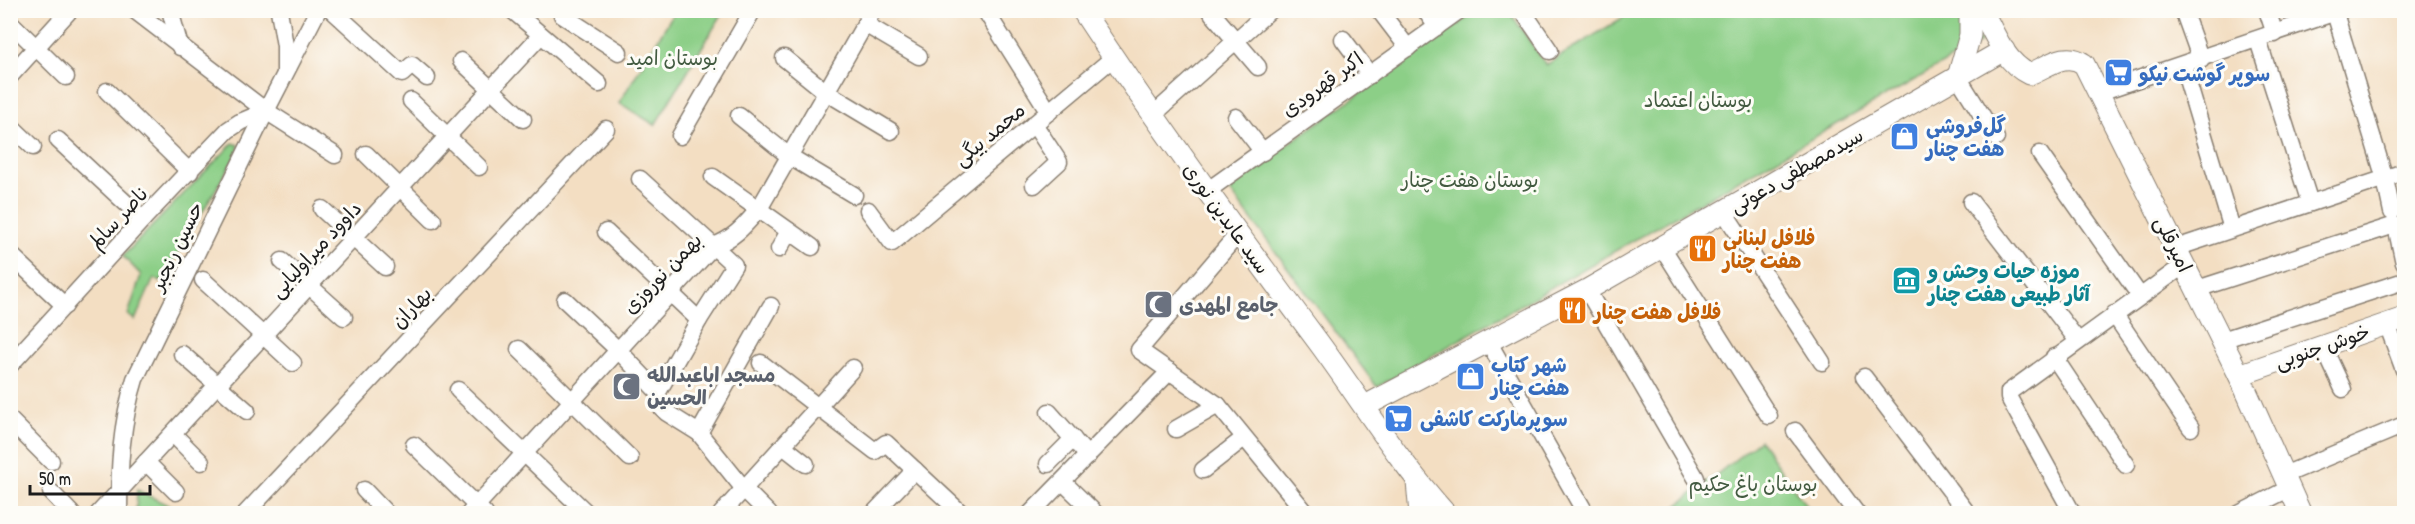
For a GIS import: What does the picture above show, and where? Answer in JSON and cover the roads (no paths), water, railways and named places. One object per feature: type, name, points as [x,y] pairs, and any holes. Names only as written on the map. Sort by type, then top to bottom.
[{"type":"main road","name":"سید عابدین نوری","points":[[1082,10],[1153,115],[1365,406],[1417,482],[1446,513]]},
{"type":"main road","points":[[1958,77],[1970,35],[1970,10]]},
{"type":"main road","points":[[1982,10],[2004,50]]},
{"type":"main road","name":"سیدمصطفی دعوتی","points":[[1365,406],[1587,290],[2004,50]]},
{"type":"main road","name":"امیرقلی","points":[[2004,50],[2014,65],[2029,74],[2062,59],[2077,59],[2084,64],[2100,92],[2239,375],[2301,513]]},
{"type":"main road","name":"خوش جنوبی","points":[[2239,375],[2396,321]]},
{"type":"main road","points":[[1417,482],[1420,513]]},
{"type":"street","points":[[10,76],[70,10]]},
{"type":"street","points":[[134,10],[266,111],[335,155]]},
{"type":"street","points":[[170,10],[180,47]]},
{"type":"street","points":[[279,10],[285,46],[284,77]]},
{"type":"street","name":"حسین رنجبر","points":[[119,513],[125,414],[135,379],[318,10]]},
{"type":"street","points":[[332,10],[402,74],[412,65],[427,78]]},
{"type":"street","points":[[512,10],[599,84]]},
{"type":"street","points":[[680,136],[753,10]]},
{"type":"street","points":[[986,10],[1049,112]]},
{"type":"street","points":[[1153,115],[1270,10]]},
{"type":"street","points":[[1379,10],[1408,48]]},
{"type":"street","points":[[1425,10],[1437,27]]},
{"type":"street","name":"اکبر قهرودی","points":[[1207,191],[1460,10]]},
{"type":"street","points":[[1522,10],[1550,51]]},
{"type":"street","points":[[2183,10],[2201,60]]},
{"type":"street","points":[[2267,10],[2275,34]]},
{"type":"street","points":[[2100,92],[2339,12],[2385,179],[2404,263]]},
{"type":"street","points":[[564,13],[619,52]]},
{"type":"street","name":"داوود میراولیایی","points":[[98,513],[490,90],[544,38],[564,13]]},
{"type":"street","points":[[1212,13],[1258,67]]},
{"type":"street","points":[[869,17],[919,56]]},
{"type":"street","name":"بهمن نوروزی","points":[[476,511],[524,453],[713,246],[735,234],[759,209],[869,17]]},
{"type":"street","points":[[10,22],[66,77]]},
{"type":"street","points":[[1343,39],[1370,75]]},
{"type":"street","points":[[2258,40],[2310,203]]},
{"type":"street","points":[[784,58],[826,92],[891,131]]},
{"type":"street","name":"محمد بیگی","points":[[868,210],[892,243],[1113,58]]},
{"type":"street","points":[[461,61],[523,119]]},
{"type":"street","points":[[2183,66],[2232,229]]},
{"type":"street","points":[[1958,77],[1996,138]]},
{"type":"street","points":[[107,92],[190,172]]},
{"type":"street","points":[[411,101],[478,167]]},
{"type":"street","name":"ناصر سالم","points":[[10,365],[228,130],[266,111]]},
{"type":"street","points":[[739,116],[789,156],[854,195]]},
{"type":"street","points":[[1236,117],[1263,152]]},
{"type":"street","points":[[1034,124],[1059,162],[1034,185]]},
{"type":"street","points":[[10,125],[33,147]]},
{"type":"street","name":"بهاران","points":[[246,513],[606,129]]},
{"type":"street","points":[[58,140],[143,219]]},
{"type":"street","points":[[366,154],[433,220]]},
{"type":"street","points":[[2040,154],[2140,296]]},
{"type":"street","points":[[2073,513],[2009,398],[2012,388],[2140,296],[2180,256],[2232,229],[2404,172]]},
{"type":"street","points":[[714,177],[812,247]]},
{"type":"street","points":[[640,179],[734,266],[699,320],[659,399]]},
{"type":"street","points":[[1971,202],[2078,340]]},
{"type":"street","points":[[321,209],[385,267]]},
{"type":"street","points":[[1724,212],[1822,362]]},
{"type":"street","points":[[2197,289],[2395,224]]},
{"type":"street","points":[[779,249],[789,231]]},
{"type":"street","points":[[606,232],[699,320]]},
{"type":"street","points":[[1238,234],[1139,350],[1218,405],[1307,513]]},
{"type":"street","points":[[1662,247],[1769,416]]},
{"type":"street","points":[[10,254],[65,306]]},
{"type":"street","points":[[282,261],[344,317]]},
{"type":"street","points":[[203,280],[293,363]]},
{"type":"street","points":[[2222,340],[2404,281]]},
{"type":"street","points":[[1587,290],[1696,478]]},
{"type":"street","points":[[564,300],[618,350],[659,399],[667,413],[699,433],[744,489],[769,513]]},
{"type":"street","points":[[699,433],[771,306]]},
{"type":"street","points":[[2114,314],[2191,428]]},
{"type":"street","points":[[2396,321],[2404,370]]},
{"type":"street","points":[[1488,341],[1586,513]]},
{"type":"street","points":[[2324,346],[2343,389]]},
{"type":"street","points":[[519,349],[630,458]]},
{"type":"street","points":[[182,354],[219,384],[247,411]]},
{"type":"street","points":[[2054,357],[2126,465]]},
{"type":"street","points":[[761,363],[875,451],[886,443],[962,513]]},
{"type":"street","points":[[721,513],[853,368]]},
{"type":"street","points":[[1030,513],[1170,371]]},
{"type":"street","points":[[1864,377],[1968,513]]},
{"type":"street","points":[[458,390],[588,513]]},
{"type":"street","points":[[1176,429],[1218,405]]},
{"type":"street","points":[[1049,412],[1088,456]]},
{"type":"street","points":[[10,420],[51,461]]},
{"type":"street","points":[[2239,513],[2287,481],[2404,425]]},
{"type":"street","points":[[1795,431],[1857,513]]},
{"type":"street","points":[[173,434],[201,462]]},
{"type":"street","points":[[1203,470],[1244,438]]},
{"type":"street","points":[[1048,464],[1073,439]]},
{"type":"street","points":[[414,445],[476,511]]},
{"type":"street","points":[[783,446],[806,464]]},
{"type":"street","points":[[146,462],[176,492]]},
{"type":"street","points":[[873,513],[915,470]]},
{"type":"street","points":[[1063,482],[1096,513]]},
{"type":"street","points":[[364,490],[387,513]]},
{"type":"street","points":[[51,492],[72,513]]},
{"type":"place","name":"سوپر گوشت نیکو","points":[[2118,73]]},
{"type":"place","name":"گل‌فروشی هفت چنار","points":[[1905,137]]},
{"type":"place","name":"فلافل لبنانی هفت چنار","points":[[1702,248]]},
{"type":"place","name":"موزه حیات وحش و آثار طبیعی هفت چنار","points":[[1907,281]]},
{"type":"place","name":"جامع المهدی","points":[[1158,304]]},
{"type":"place","name":"فلافل هفت چنار","points":[[1573,311]]},
{"type":"place","name":"شهر کتاب هفت چنار","points":[[1470,376]]},
{"type":"place","name":"مسجد اباعبدالله الحسین","points":[[626,386]]},
{"type":"place","name":"سوپرمارکت کاشفی","points":[[1399,418]]},
{"type":"park label","name":"بوستان امید","points":[[672,57]]},
{"type":"park label","name":"بوستان اعتماد","points":[[1698,99]]},
{"type":"park label","name":"بوستان هفت چنار","points":[[1470,179]]},
{"type":"park label","name":"بوستان باغ حکیم","points":[[1753,483]]}]
